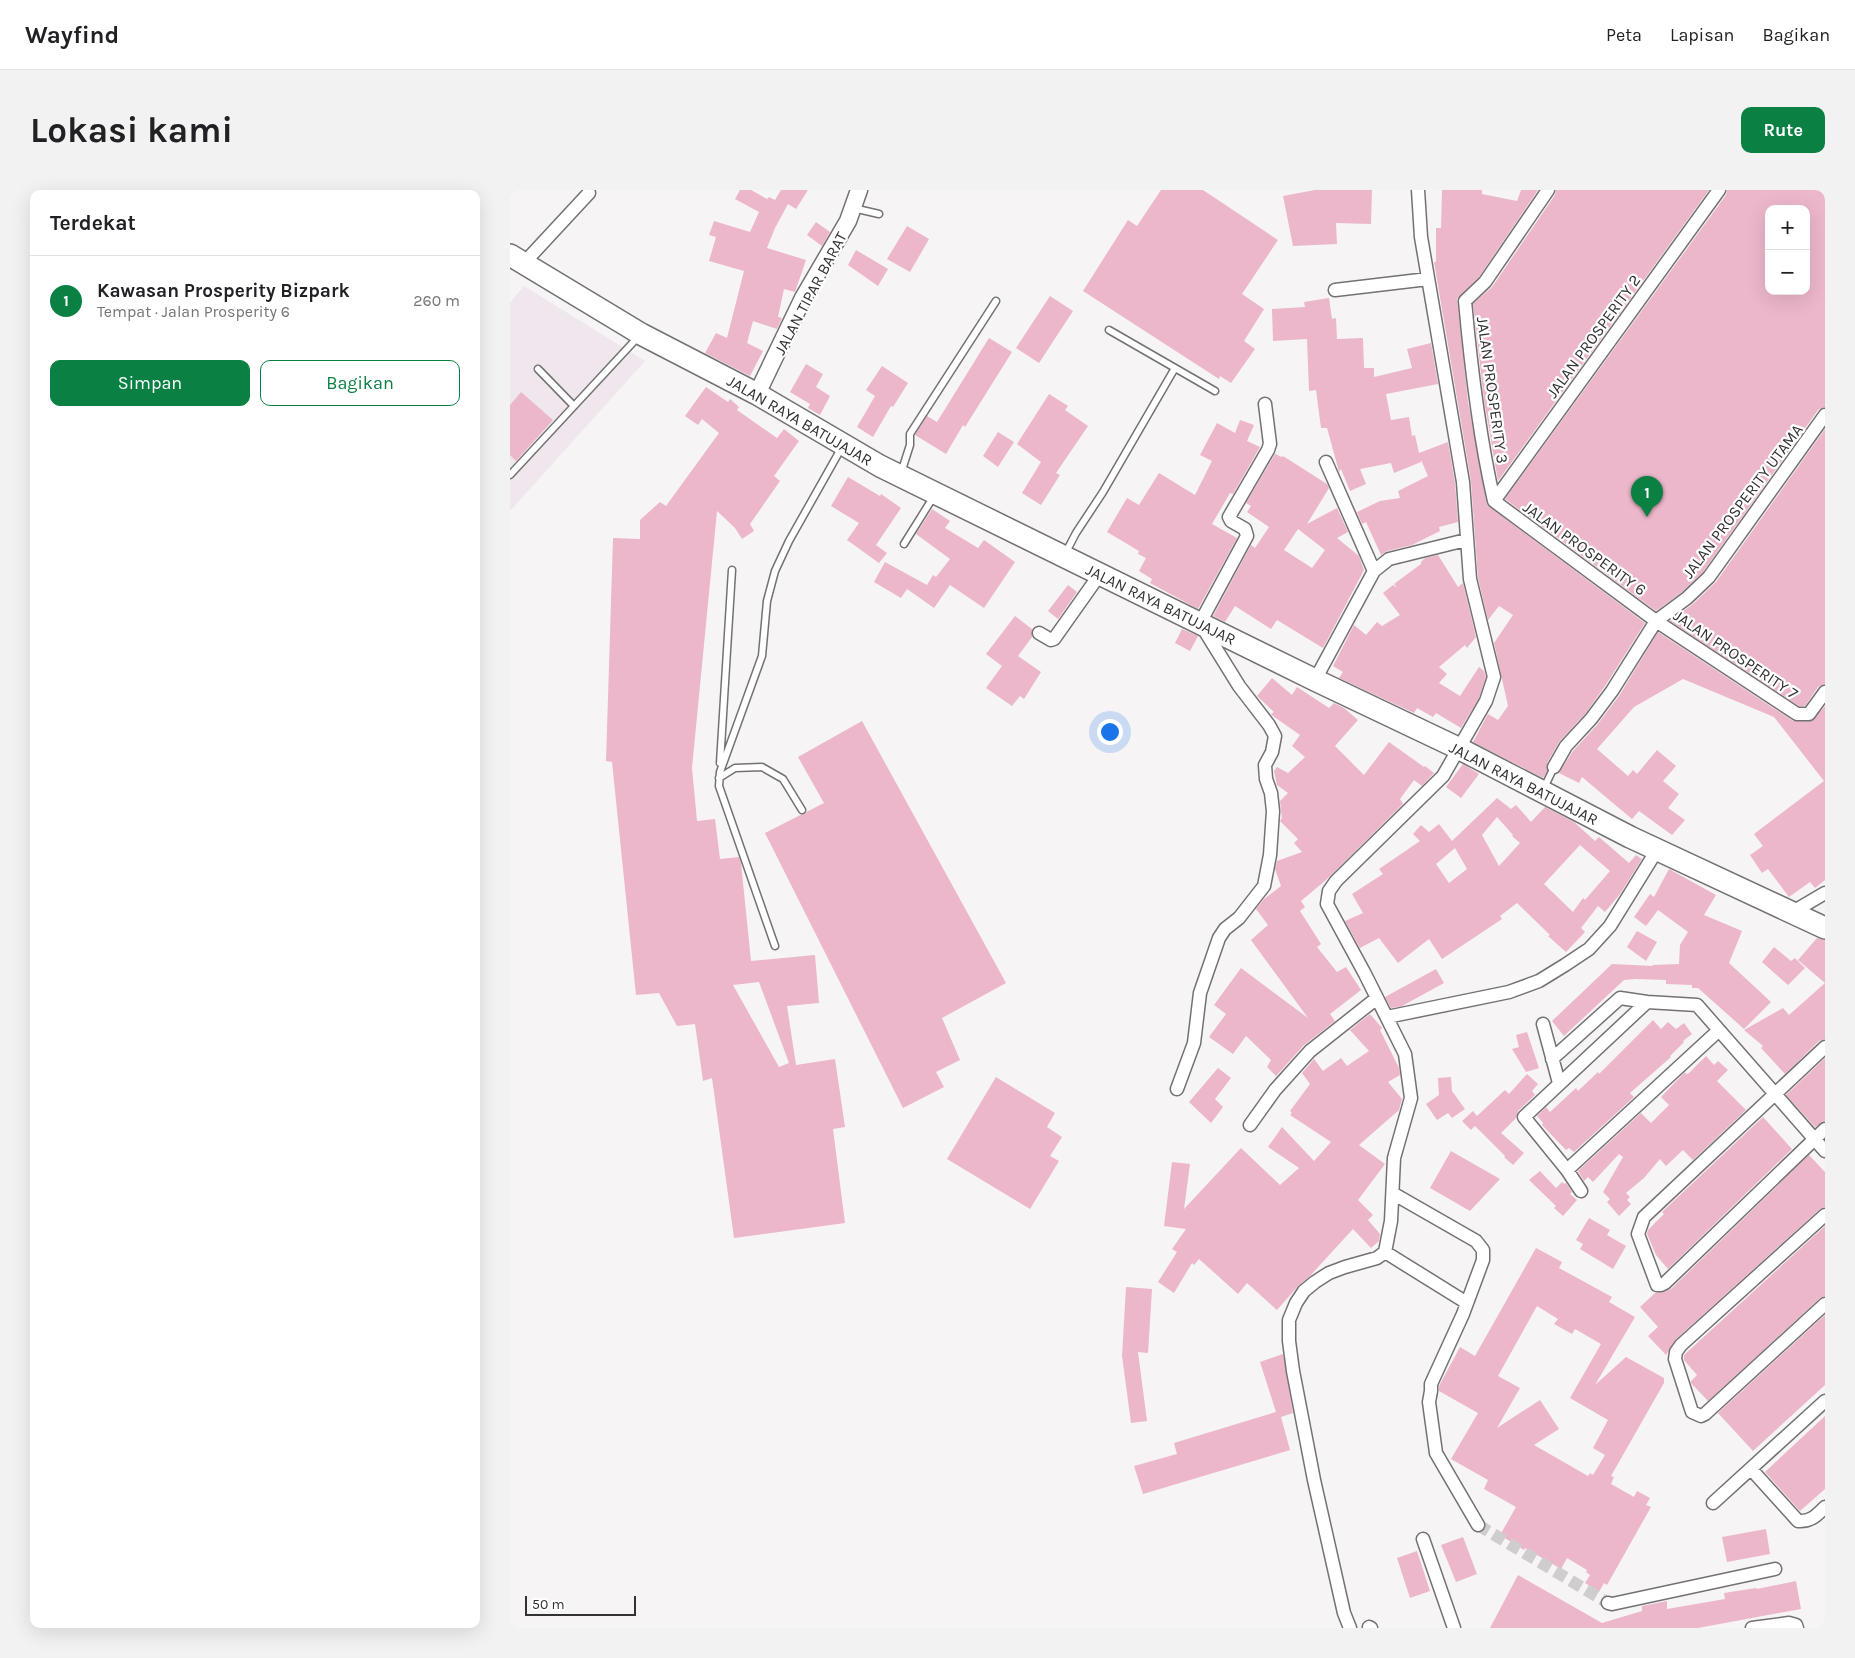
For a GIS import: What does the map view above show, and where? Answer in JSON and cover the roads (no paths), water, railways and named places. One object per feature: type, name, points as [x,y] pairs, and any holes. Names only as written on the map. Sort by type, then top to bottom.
[{"type":"highway","name":"JALAN RAYA BATUJAJAR","points":[[517,259],[641,334],[757,394],[900,476],[1315,680],[1460,749],[1656,850],[1825,928]]},
{"type":"street","name":"JALAN TIPAR BARAT","points":[[757,394],[803,298],[846,225],[859,190]]},
{"type":"street","points":[[1350,1628],[1344,1613],[1310,1462],[1293,1371],[1289,1341],[1289,1320],[1296,1302],[1304,1291],[1315,1282],[1329,1273],[1377,1258],[1385,1252],[1394,1194],[1394,1158],[1411,1098],[1405,1054],[1327,904],[1327,897],[1336,881],[1443,776],[1486,701],[1494,677],[1472,594],[1466,540],[1463,482],[1421,236],[1418,190]]},
{"type":"street","name":"JALAN PROSPERITY 3","points":[[1494,501],[1485,462],[1465,301],[1485,282],[1548,190]]},
{"type":"street","name":"JALAN PROSPERITY 2","points":[[1494,501],[1719,190]]},
{"type":"street","points":[[517,259],[589,193]]},
{"type":"street","points":[[1335,290],[1428,279]]},
{"type":"street","points":[[1178,1089],[1194,1043],[1200,993],[1219,938],[1226,929],[1240,918],[1264,886],[1270,855],[1273,810],[1265,765],[1272,752],[1275,736],[1269,725],[1239,686],[1200,623],[1247,536],[1246,529],[1231,521],[1229,517],[1270,444],[1266,404]]},
{"type":"street","name":"JALAN PROSPERITY UTAMA","points":[[1554,767],[1566,746],[1591,719],[1612,692],[1656,621],[1688,598],[1709,577],[1825,415]]},
{"type":"street","points":[[1326,462],[1374,572]]},
{"type":"street","name":"JALAN PROSPERITY 6","points":[[1494,501],[1656,621]]},
{"type":"street","points":[[1315,680],[1374,572],[1389,559],[1466,540]]},
{"type":"street","points":[[1039,633],[1054,640],[1100,574]]},
{"type":"street","name":"JALAN PROSPERITY 7","points":[[1656,621],[1797,714],[1809,714],[1825,692]]},
{"type":"street","points":[[1386,1017],[1509,992],[1539,981],[1565,965],[1589,949],[1610,926],[1656,850]]},
{"type":"street","points":[[1791,913],[1825,893]]},
{"type":"street","points":[[1250,1125],[1275,1090],[1310,1051],[1377,998]]},
{"type":"street","points":[[1552,1059],[1618,999],[1697,1005],[1825,1151]]},
{"type":"street","points":[[1580,1191],[1567,1170],[1524,1118],[1647,1002]]},
{"type":"street","points":[[1542,1024],[1560,1083]]},
{"type":"street","points":[[1567,1170],[1718,1031]]},
{"type":"street","points":[[1825,1047],[1644,1217],[1638,1234],[1657,1285],[1666,1283],[1825,1129]]},
{"type":"street","points":[[1394,1194],[1476,1241],[1483,1250],[1483,1260],[1467,1303],[1433,1378],[1429,1402],[1436,1453],[1478,1525]]},
{"type":"street","points":[[1825,1214],[1681,1345],[1676,1352],[1675,1359],[1692,1412],[1701,1416],[1705,1414],[1825,1304]]},
{"type":"street","points":[[1385,1252],[1467,1303]]},
{"type":"street","points":[[1713,1503],[1825,1401]]},
{"type":"street","points":[[1751,1469],[1798,1521],[1804,1522],[1814,1518],[1825,1507]]},
{"type":"street","points":[[1423,1539],[1454,1628]]},
{"type":"street","points":[[1608,1603],[1612,1604],[1775,1569]]},
{"type":"street","points":[[1752,1628],[1789,1623],[1796,1625],[1797,1628]]},
{"type":"lane","points":[[852,208],[879,214]]},
{"type":"lane","points":[[900,476],[910,446],[910,434],[996,301]]},
{"type":"lane","points":[[1109,330],[1215,391]]},
{"type":"lane","points":[[510,474],[641,334]]},
{"type":"lane","points":[[1064,556],[1175,368]]},
{"type":"lane","points":[[538,369],[574,406]]},
{"type":"lane","points":[[720,775],[762,656],[767,601],[776,571],[789,541],[844,444]]},
{"type":"lane","points":[[904,544],[936,493]]},
{"type":"lane","points":[[732,570],[719,786],[775,946]]},
{"type":"lane","points":[[720,775],[735,768],[762,767],[783,779],[802,810]]},
{"type":"lane","points":[[1542,792],[1554,767]]},
{"type":"tunnel","points":[[1478,1525],[1608,1603]]},
{"type":"place","name":"Kawasan Prosperity Bizpark","points":[[1647,517]]}]
